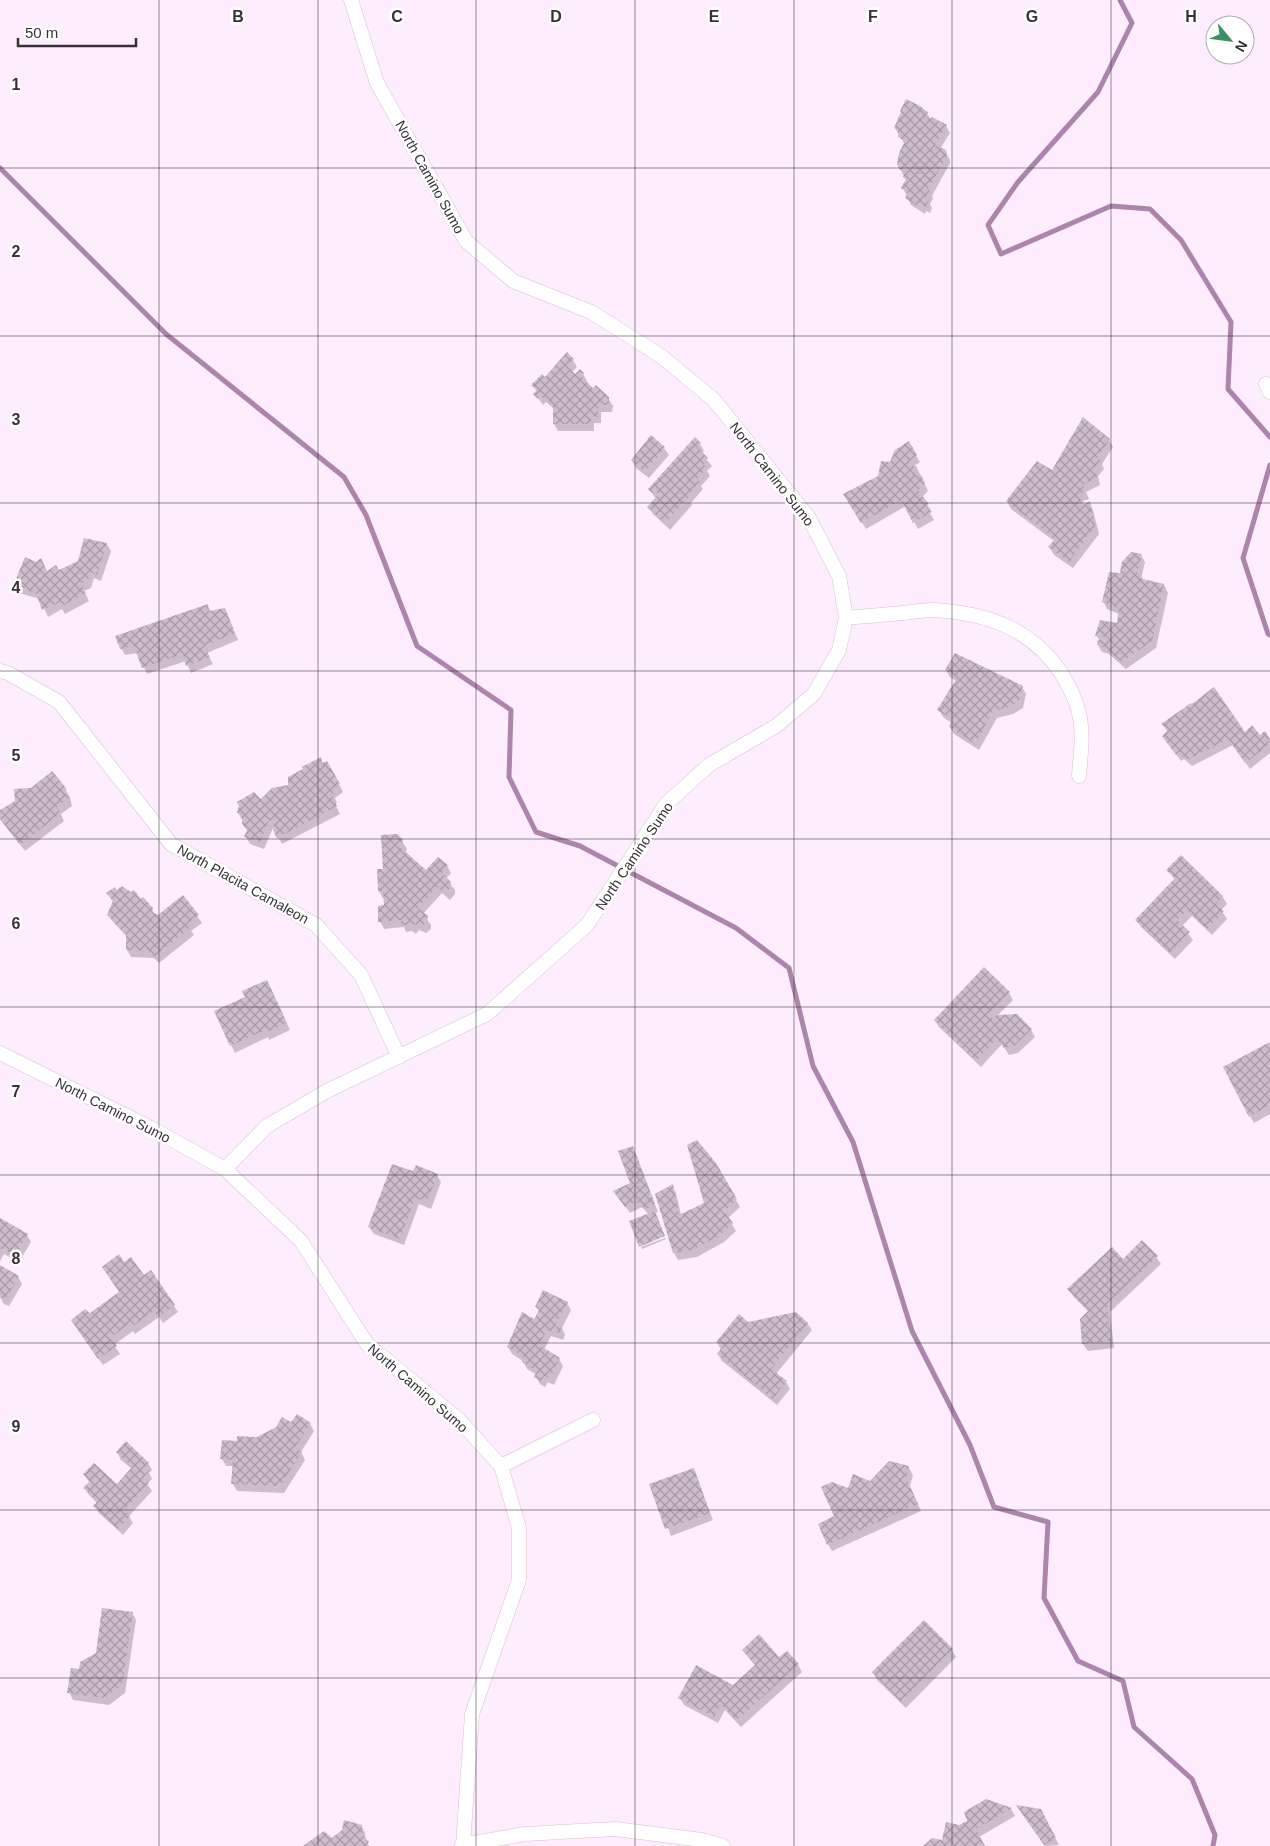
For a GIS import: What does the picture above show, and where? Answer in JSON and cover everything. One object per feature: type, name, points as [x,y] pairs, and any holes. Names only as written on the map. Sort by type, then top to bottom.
[{"type":"street","name":"North Camino Sumo","points":[[225,1169],[267,1126],[327,1091],[486,1014],[587,925],[666,804],[709,765],[776,726],[814,694],[839,650],[846,618],[840,576],[809,518],[714,400],[661,356],[591,312],[513,281],[466,241],[377,83],[351,0]]},
{"type":"street","points":[[846,618],[932,610],[969,614],[1010,627],[1028,638],[1050,656],[1069,685],[1077,706],[1081,726],[1079,776]]},
{"type":"street","name":"North Placita Camaleon","points":[[0,671],[59,702],[170,844],[316,925],[361,976],[398,1056]]},
{"type":"street","name":"North Camino Sumo","points":[[0,1053],[149,1128],[225,1169],[301,1240],[367,1344],[458,1420],[501,1466],[519,1528],[519,1580],[472,1714],[462,1846]]},
{"type":"street","points":[[501,1466],[593,1420]]},
{"type":"street","points":[[462,1846],[525,1834],[615,1829],[702,1840],[723,1846]]},
{"type":"building","points":[[906,99],[928,112],[925,116],[930,119],[932,117],[947,125],[935,145],[946,150],[947,156],[928,189],[930,191],[926,198],[929,200],[926,207],[922,205],[920,208],[905,198],[908,193],[901,188],[906,179],[903,177],[905,173],[899,169],[897,164],[899,153],[905,141],[898,137],[898,131],[894,128]]},
{"type":"building","points":[[567,352],[574,359],[567,366],[575,374],[580,369],[584,373],[581,376],[593,388],[596,385],[609,397],[609,405],[598,405],[598,417],[591,416],[591,424],[553,424],[553,404],[549,404],[549,400],[545,400],[541,396],[538,399],[533,394],[537,390],[531,385],[542,374],[545,377]]},
{"type":"building","points":[[1083,417],[1110,439],[1097,458],[1101,461],[1095,468],[1097,477],[1083,485],[1086,492],[1080,494],[1081,506],[1090,501],[1095,526],[1069,562],[1048,547],[1055,539],[1006,501],[1037,461],[1052,470]]},
{"type":"building","points":[[651,435],[665,447],[645,472],[631,460]]},
{"type":"building","points":[[695,437],[701,443],[697,447],[708,458],[703,464],[707,468],[697,479],[700,482],[687,496],[689,497],[665,523],[647,507],[659,494],[654,490],[652,493],[648,489]]},
{"type":"building","points":[[909,441],[917,455],[909,461],[911,465],[917,467],[915,475],[921,475],[925,483],[918,490],[929,504],[926,506],[931,512],[913,523],[901,500],[861,523],[843,494],[878,476],[881,461],[890,462],[895,450]]},
{"type":"building","points":[[84,538],[107,543],[97,575],[90,572],[88,581],[81,584],[86,593],[60,607],[58,603],[42,610],[36,593],[13,586],[25,557],[36,562],[41,558],[47,571],[56,565],[59,570],[78,561]]},
{"type":"building","points":[[1131,552],[1142,554],[1137,573],[1143,579],[1164,584],[1152,641],[1122,662],[1104,647],[1097,645],[1098,640],[1107,641],[1108,637],[1095,636],[1100,620],[1117,623],[1119,608],[1102,602],[1109,572],[1120,573],[1122,562]]},
{"type":"building","points":[[208,604],[209,611],[225,608],[235,633],[204,646],[210,657],[186,666],[183,654],[142,668],[134,646],[120,649],[115,636]]},
{"type":"building","points":[[955,653],[1023,686],[1019,700],[1009,707],[993,711],[975,744],[949,727],[952,719],[937,710],[957,678],[945,670]]},
{"type":"building","points":[[1214,687],[1245,732],[1252,725],[1260,735],[1265,731],[1270,739],[1265,748],[1245,763],[1228,739],[1187,760],[1179,752],[1176,755],[1162,736],[1168,730],[1161,724]]},
{"type":"building","points":[[321,757],[322,763],[327,761],[340,784],[332,790],[334,796],[332,797],[337,806],[277,838],[273,830],[275,822],[269,820],[260,842],[244,837],[247,830],[237,812],[239,806],[237,802],[254,792],[261,799],[272,788],[288,785],[288,777]]},
{"type":"building","points":[[52,771],[66,788],[66,794],[69,798],[57,807],[61,813],[20,845],[0,819],[0,810],[15,801],[14,789],[31,788]]},
{"type":"building","points":[[398,834],[403,840],[401,848],[426,870],[438,857],[448,865],[442,873],[451,882],[451,887],[445,893],[437,887],[418,908],[428,916],[427,921],[421,927],[415,924],[411,927],[401,925],[401,920],[378,922],[378,906],[384,905],[383,891],[378,891],[377,869],[383,869],[381,835]]},
{"type":"building","points":[[1181,855],[1223,896],[1216,904],[1224,911],[1207,929],[1187,910],[1177,920],[1190,932],[1170,953],[1135,920],[1175,878],[1166,870]]},
{"type":"building","points":[[122,886],[131,892],[134,890],[141,899],[143,897],[153,908],[152,912],[158,915],[183,895],[199,915],[188,923],[191,927],[154,957],[149,951],[126,950],[126,934],[107,915],[113,901],[106,893],[115,887],[117,890]]},
{"type":"building","points":[[984,967],[1010,992],[988,1014],[993,1019],[997,1015],[1017,1014],[1032,1029],[1014,1046],[1004,1048],[997,1038],[976,1061],[934,1020]]},
{"type":"building","points":[[267,980],[287,1023],[264,1033],[263,1031],[230,1046],[214,1011],[245,997],[242,991]]},
{"type":"building","points":[[1270,1042],[1270,1105],[1249,1117],[1223,1067]]},
{"type":"building","points":[[697,1140],[716,1163],[737,1199],[724,1211],[733,1223],[720,1235],[693,1250],[673,1253],[655,1194],[673,1184],[679,1215],[704,1203],[687,1145]]},
{"type":"building","points":[[633,1146],[655,1204],[645,1210],[637,1201],[625,1207],[613,1191],[630,1183],[618,1151]]},
{"type":"building","points":[[392,1164],[413,1171],[416,1165],[438,1174],[427,1202],[415,1198],[400,1239],[368,1227]]},
{"type":"building","points":[[655,1211],[665,1236],[639,1247],[629,1221]]},
{"type":"building","points":[[0,1218],[28,1234],[15,1256],[0,1248]]},
{"type":"building","points":[[1142,1240],[1158,1256],[1107,1304],[1111,1341],[1082,1344],[1080,1319],[1088,1311],[1067,1289],[1112,1247],[1123,1259]]},
{"type":"building","points":[[119,1254],[124,1262],[131,1257],[144,1275],[151,1270],[175,1305],[158,1317],[154,1311],[130,1328],[128,1325],[110,1338],[117,1346],[98,1359],[71,1320],[85,1309],[90,1313],[119,1292],[102,1267]]},
{"type":"building","points":[[0,1265],[19,1276],[5,1300],[0,1297]]},
{"type":"building","points":[[543,1290],[568,1302],[555,1326],[562,1327],[559,1333],[547,1330],[539,1345],[560,1358],[550,1378],[544,1376],[541,1381],[534,1377],[537,1371],[522,1362],[523,1356],[507,1347],[522,1312],[534,1319],[540,1309],[535,1307]]},
{"type":"building","points":[[796,1312],[808,1323],[771,1369],[787,1381],[773,1399],[717,1354],[724,1345],[716,1342],[739,1314],[748,1322]]},
{"type":"building","points":[[297,1414],[311,1423],[295,1448],[302,1452],[280,1486],[231,1484],[233,1460],[220,1459],[222,1440],[237,1441],[237,1436],[257,1437],[276,1427],[282,1417],[291,1422]]},
{"type":"building","points":[[126,1441],[149,1463],[145,1467],[149,1471],[143,1478],[149,1483],[124,1510],[130,1516],[118,1529],[93,1506],[98,1501],[83,1488],[90,1481],[83,1474],[94,1463],[117,1484],[132,1467],[116,1452]]},
{"type":"building","points":[[889,1461],[909,1466],[906,1478],[918,1504],[827,1545],[818,1524],[834,1516],[821,1487],[832,1482],[848,1488],[853,1474],[870,1481]]},
{"type":"building","points":[[694,1468],[710,1513],[665,1529],[649,1484]]},
{"type":"building","points":[[102,1608],[133,1612],[122,1685],[104,1698],[67,1693],[71,1668],[79,1669],[80,1662],[96,1653]]},
{"type":"building","points":[[924,1620],[953,1649],[901,1702],[872,1672]]},
{"type":"building","points":[[759,1634],[779,1657],[787,1651],[799,1664],[736,1721],[721,1704],[714,1717],[678,1698],[696,1665],[733,1685],[755,1665],[742,1650]]},
{"type":"building","points":[[986,1799],[1012,1808],[976,1829],[985,1846],[923,1846],[932,1838],[942,1840],[946,1822],[959,1825],[967,1821],[964,1812]]},
{"type":"building","points":[[1016,1805],[1041,1809],[1056,1838],[1044,1845]]},
{"type":"building","points":[[344,1820],[362,1825],[363,1835],[369,1842],[365,1846],[303,1846],[324,1831],[332,1838],[342,1830]]},
{"type":"waterway","points":[[1120,0],[1132,23],[1098,92],[1018,182],[988,225],[1001,254],[1111,206],[1150,209],[1181,240],[1231,322],[1228,389],[1270,437]]},
{"type":"waterway","points":[[0,168],[166,334],[344,477],[366,515],[417,646],[511,710],[509,777],[536,832],[580,846],[736,928],[789,968],[813,1066],[853,1142],[912,1331],[970,1445],[994,1507],[1048,1522],[1044,1598],[1078,1661],[1123,1681],[1134,1727],[1192,1779],[1215,1835],[1213,1846]]},
{"type":"waterway","points":[[1270,465],[1243,558],[1268,634],[1270,635]]}]
